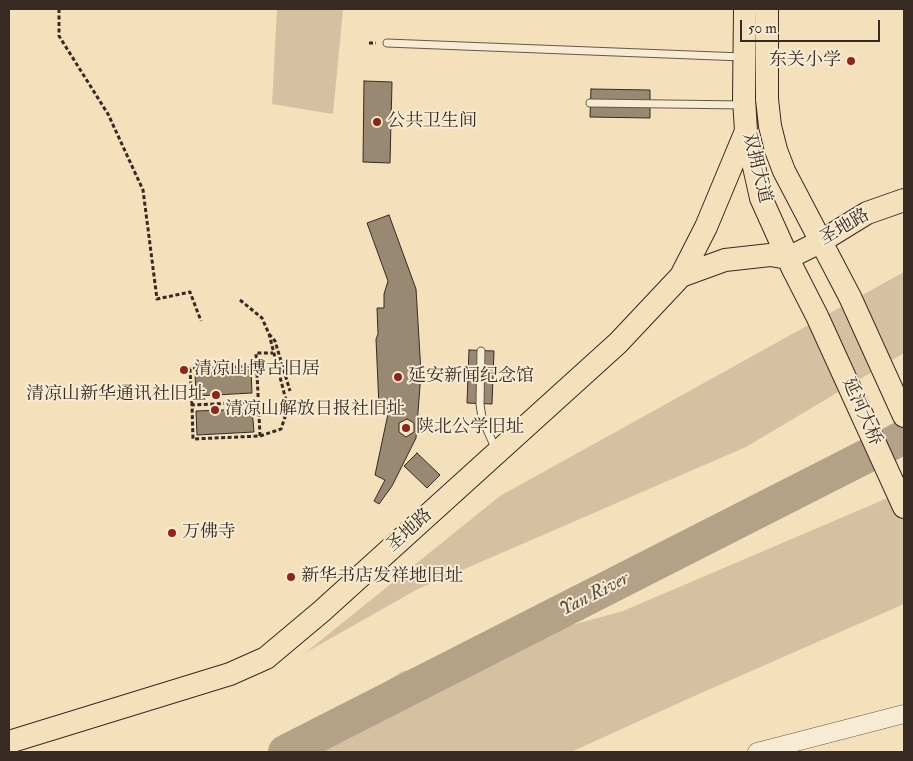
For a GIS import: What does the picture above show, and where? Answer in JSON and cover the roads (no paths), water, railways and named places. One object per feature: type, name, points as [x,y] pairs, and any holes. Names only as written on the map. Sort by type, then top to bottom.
[{"type":"main road","name":"双拥大道","points":[[745,9],[746,131],[761,198],[817,316]]},
{"type":"main road","name":"双拥大道","points":[[767,9],[767,99],[770,126],[776,150],[784,171],[850,297],[904,416]]},
{"type":"main road","points":[[681,276],[706,227],[746,131]]},
{"type":"main road","name":"圣地路","points":[[788,258],[820,242],[867,213],[904,200]]},
{"type":"main road","points":[[681,276],[725,260],[770,255],[788,258]]},
{"type":"main road","name":"圣地路","points":[[9,742],[230,674],[266,658],[322,611],[618,343],[681,276]]},
{"type":"main road","name":"延河大桥","points":[[817,316],[904,507]]},
{"type":"street","points":[[757,752],[904,714]]},
{"type":"lane","points":[[387,43],[744,57]]},
{"type":"lane","points":[[590,103],[745,105]]},
{"type":"lane","points":[[480,350],[482,418],[497,452]]},
{"type":"waterway","name":"Yan River","points":[[285,752],[904,437]]},
{"type":"place","name":"东关小学","points":[[851,61]]},
{"type":"place","name":"公共卫生间","points":[[377,122]]},
{"type":"place","name":"清凉山博古旧居","points":[[184,370]]},
{"type":"place","name":"延安新闻纪念馆","points":[[398,377]]},
{"type":"place","name":"清凉山新华通讯社旧址","points":[[216,395]]},
{"type":"place","name":"清凉山解放日报社旧址","points":[[215,410]]},
{"type":"place","name":"陕北公学旧址","points":[[406,428]]},
{"type":"place","name":"万佛寺","points":[[172,533]]},
{"type":"place","name":"新华书店发祥地旧址","points":[[291,577]]}]
